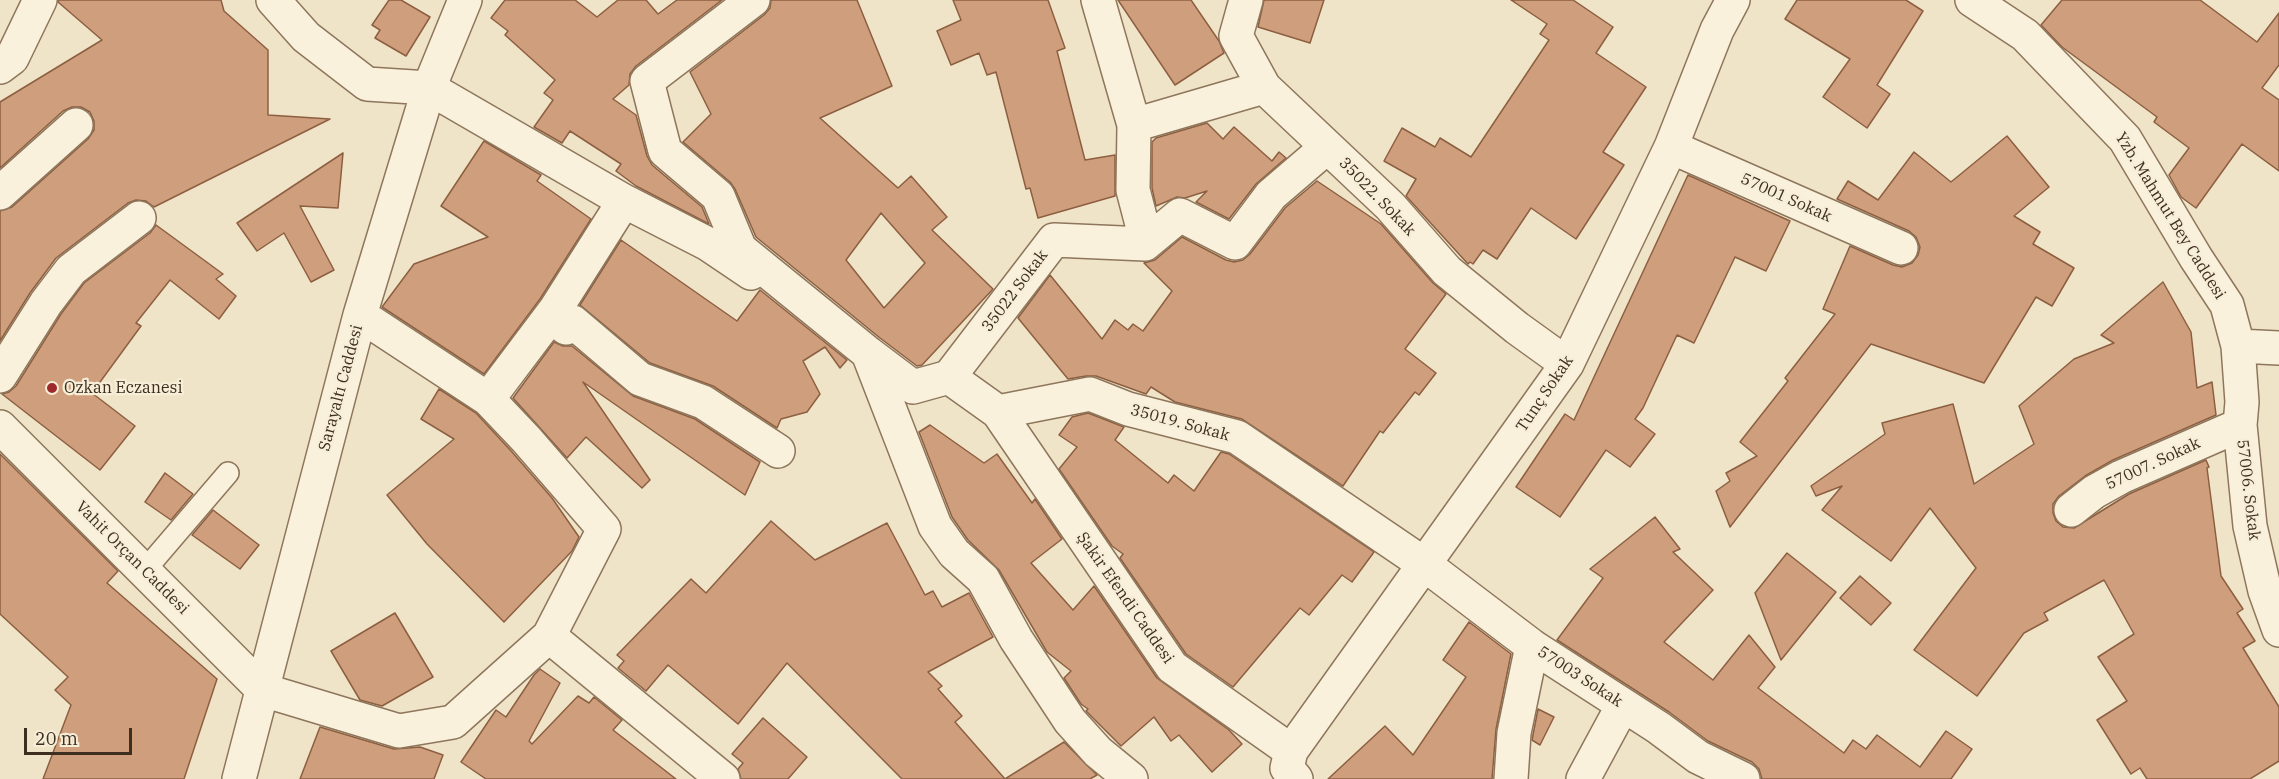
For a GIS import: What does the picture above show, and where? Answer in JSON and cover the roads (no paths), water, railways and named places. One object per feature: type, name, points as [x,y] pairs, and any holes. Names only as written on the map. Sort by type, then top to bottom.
[{"type":"street","points":[[4,58],[40,0]]},
{"type":"street","points":[[273,0],[306,37],[367,84],[429,88],[624,201],[708,243],[868,353],[935,526],[954,553],[983,579],[1016,639],[1070,721],[1098,752],[1131,779]]},
{"type":"street","points":[[753,0],[646,81],[665,151],[718,196],[740,249],[868,353],[913,387],[949,377],[998,412]]},
{"type":"street","points":[[1098,0],[1134,125],[1133,190],[1145,244]]},
{"type":"street","name":"35022. Sokak","points":[[1246,0],[1236,36],[1264,87],[1390,206],[1447,271],[1517,328],[1567,364]]},
{"type":"street","name":"Tunç Sokak","points":[[1289,769],[1424,564],[1567,364],[1671,147],[1717,30],[1733,0]]},
{"type":"street","name":"Yzb. Mahmut Bey Caddesi","points":[[1972,0],[2025,34],[2125,139],[2196,258],[2227,305],[2238,346]]},
{"type":"street","name":"Sarayaltı Caddesi","points":[[239,779],[360,315],[429,88],[466,2]]},
{"type":"street","points":[[1134,125],[1264,87]]},
{"type":"street","points":[[0,193],[76,125]]},
{"type":"street","points":[[1145,244],[1180,215],[1235,243],[1271,195],[1327,147]]},
{"type":"street","name":"57001 Sokak","points":[[1671,147],[1901,248]]},
{"type":"street","points":[[488,399],[555,310],[624,201]]},
{"type":"street","points":[[0,376],[46,303],[71,270],[140,218]]},
{"type":"street","name":"35022 Sokak","points":[[949,377],[1054,240],[1145,244]]},
{"type":"street","points":[[555,310],[553,318],[566,328],[573,322],[640,379],[703,402],[778,451]]},
{"type":"street","points":[[263,690],[399,731],[453,722],[549,636],[604,529],[488,399],[360,315]]},
{"type":"street","points":[[2238,346],[2279,348]]},
{"type":"street","name":"57006. Sokak","points":[[2238,346],[2242,402],[2240,425],[2250,526],[2265,591],[2279,630]]},
{"type":"street","name":"35019. Sokak","points":[[998,412],[1090,394],[1128,409],[1237,437],[1424,564]]},
{"type":"street","name":"Şakir Efendi Caddesi","points":[[998,412],[1172,667],[1289,769]]},
{"type":"street","name":"57007. Sokak","points":[[2071,510],[2094,492],[2121,477],[2240,425]]},
{"type":"street","name":"Vahit Orçan Caddesi","points":[[0,428],[146,570],[263,690]]},
{"type":"street","name":"57003 Sokak","points":[[1424,564],[1532,646],[1698,757],[1743,779]]},
{"type":"street","points":[[549,636],[723,779]]},
{"type":"street","points":[[1510,779],[1514,733],[1532,646]]},
{"type":"street","points":[[1583,779],[1623,705]]},
{"type":"lane","points":[[146,570],[228,473]]},
{"type":"place","name":"Ozkan Eczanesi","points":[[52,388]]}]
